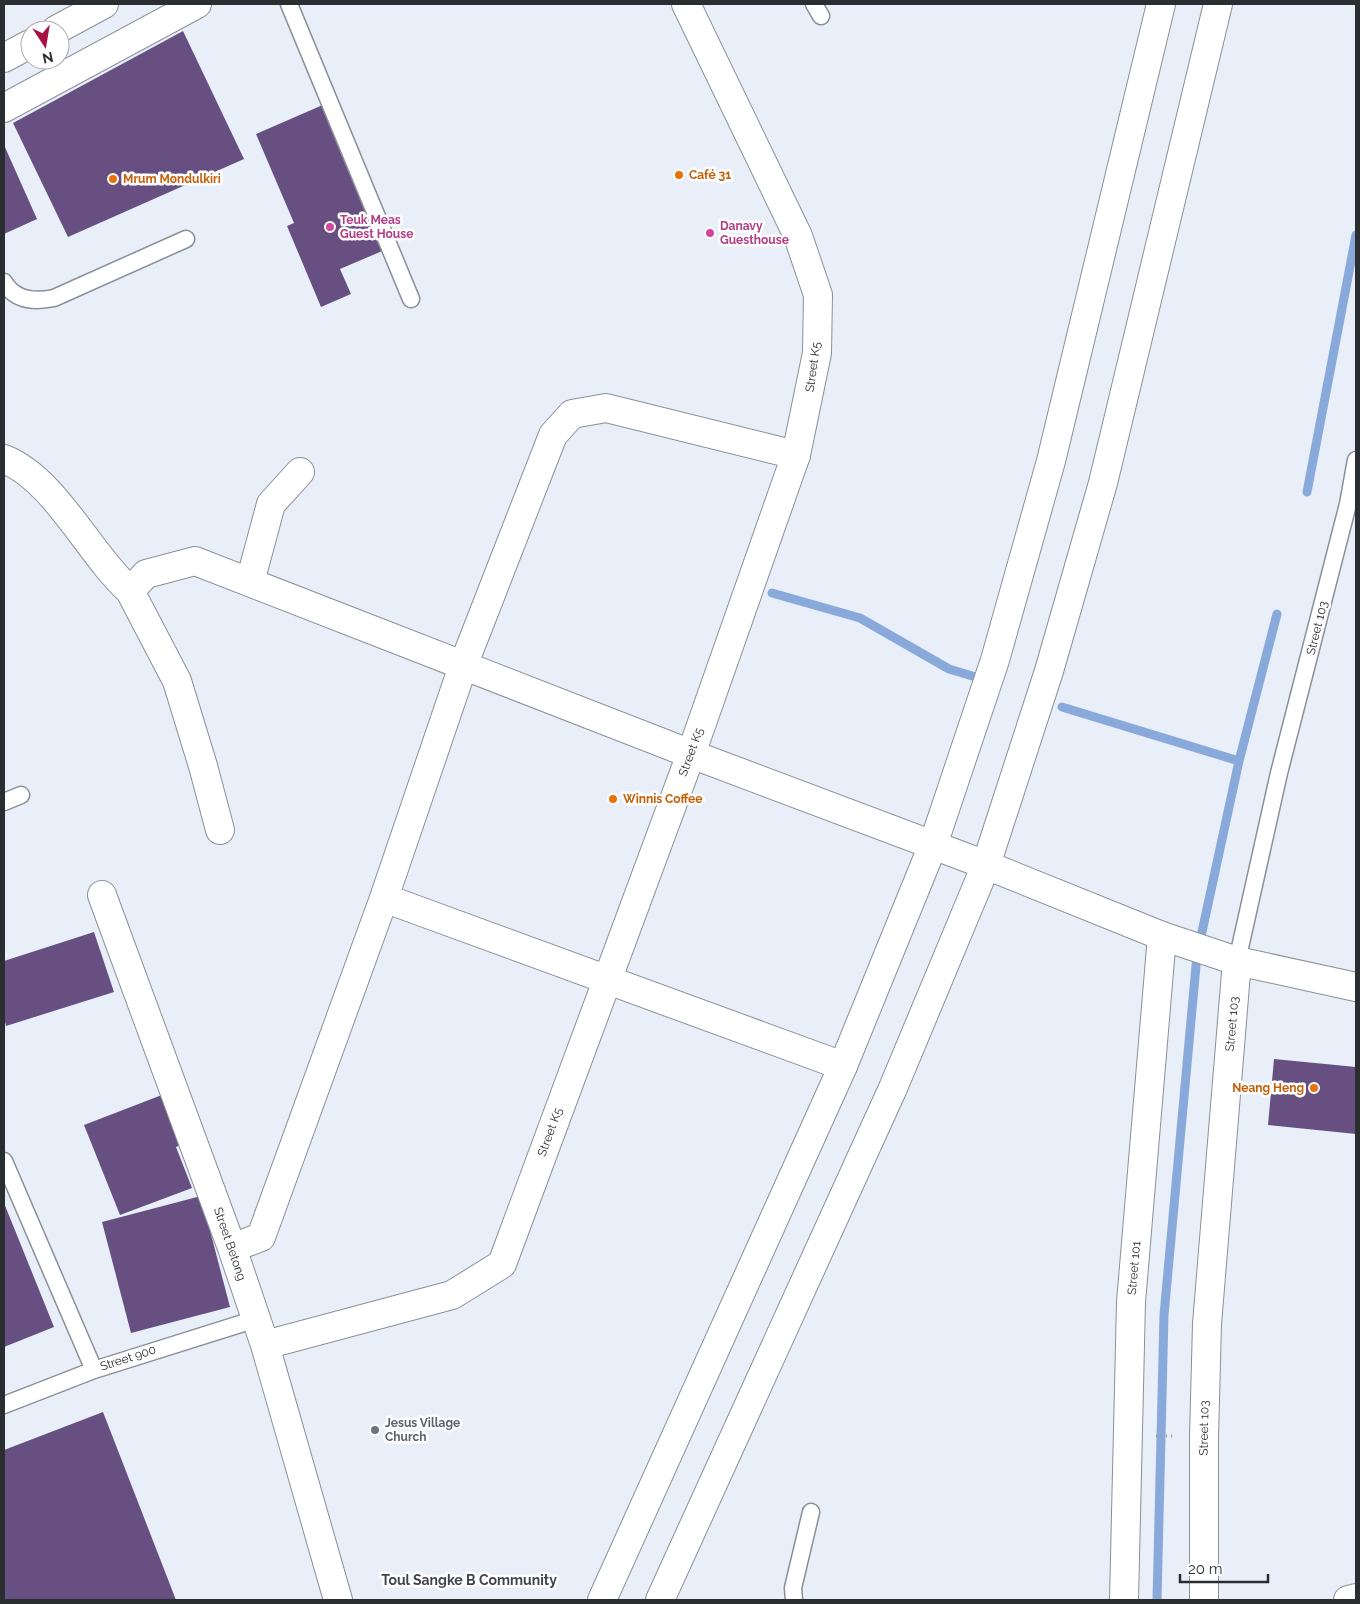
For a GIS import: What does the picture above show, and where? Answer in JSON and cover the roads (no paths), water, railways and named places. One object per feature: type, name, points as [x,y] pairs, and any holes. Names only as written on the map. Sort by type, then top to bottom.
[{"type":"street","points":[[70,22],[104,4]]},
{"type":"street","points":[[4,108],[197,4]]},
{"type":"street","name":"Street K5","points":[[265,1345],[452,1295],[502,1264],[691,754],[796,454],[817,353],[818,295],[798,236],[686,4]]},
{"type":"street","points":[[602,1600],[843,1066],[933,845],[995,660],[1051,461],[1161,4]]},
{"type":"street","points":[[660,1600],[893,1088],[986,865],[1050,672],[1104,483],[1218,4]]},
{"type":"street","points":[[4,58],[20,49]]},
{"type":"street","points":[[232,1248],[261,1237],[384,898],[464,666],[553,435],[572,414],[606,408],[796,454]]},
{"type":"street","points":[[4,459],[17,464],[44,489],[114,576],[130,591],[177,680],[220,830]]},
{"type":"street","points":[[250,582],[271,504],[300,472]]},
{"type":"street","points":[[130,591],[146,574],[194,560],[691,754],[986,865],[1162,936],[1237,961],[1356,987]]},
{"type":"street","name":"Street Betong","points":[[102,895],[232,1248],[265,1345],[338,1600]]},
{"type":"street","points":[[384,898],[843,1066]]},
{"type":"street","name":"Street 101","points":[[1124,1600],[1131,1302],[1162,936]]},
{"type":"street","name":"Street 103","points":[[1204,1600],[1204,1437],[1207,1324],[1237,961]]},
{"type":"street","points":[[1348,1600],[1356,1598]]},
{"type":"lane","points":[[289,4],[411,299]]},
{"type":"lane","points":[[4,282],[9,292],[35,302],[54,298],[186,239]]},
{"type":"lane","name":"Street 103","points":[[1237,961],[1279,773],[1348,504],[1356,460]]},
{"type":"lane","points":[[4,802],[21,795]]},
{"type":"lane","points":[[4,1161],[94,1370]]},
{"type":"lane","name":"Street 900","points":[[4,1405],[94,1370],[256,1319]]},
{"type":"lane","points":[[794,1600],[792,1588],[811,1512]]},
{"type":"waterway","points":[[1307,492],[1356,235]]},
{"type":"waterway","points":[[772,593],[860,618],[949,669],[979,678]]},
{"type":"waterway","points":[[1157,1600],[1164,1315],[1197,955],[1239,761],[1277,614]]},
{"type":"waterway","points":[[1062,707],[1239,761]]},
{"type":"place","name":"Café 31","points":[[679,175]]},
{"type":"place","name":"Mrum Mondulkiri","points":[[113,179]]},
{"type":"place","name":"Teuk Meas Guest House","points":[[330,227]]},
{"type":"place","name":"Danavy Guesthouse","points":[[710,233]]},
{"type":"place","name":"Winnis Coffee","points":[[613,799]]},
{"type":"place","name":"Neang Heng","points":[[1314,1088]]},
{"type":"place","name":"Jesus Village Church","points":[[375,1430]]},
{"type":"district","name":"Toul Sangke B Community","points":[[469,1580]]}]
